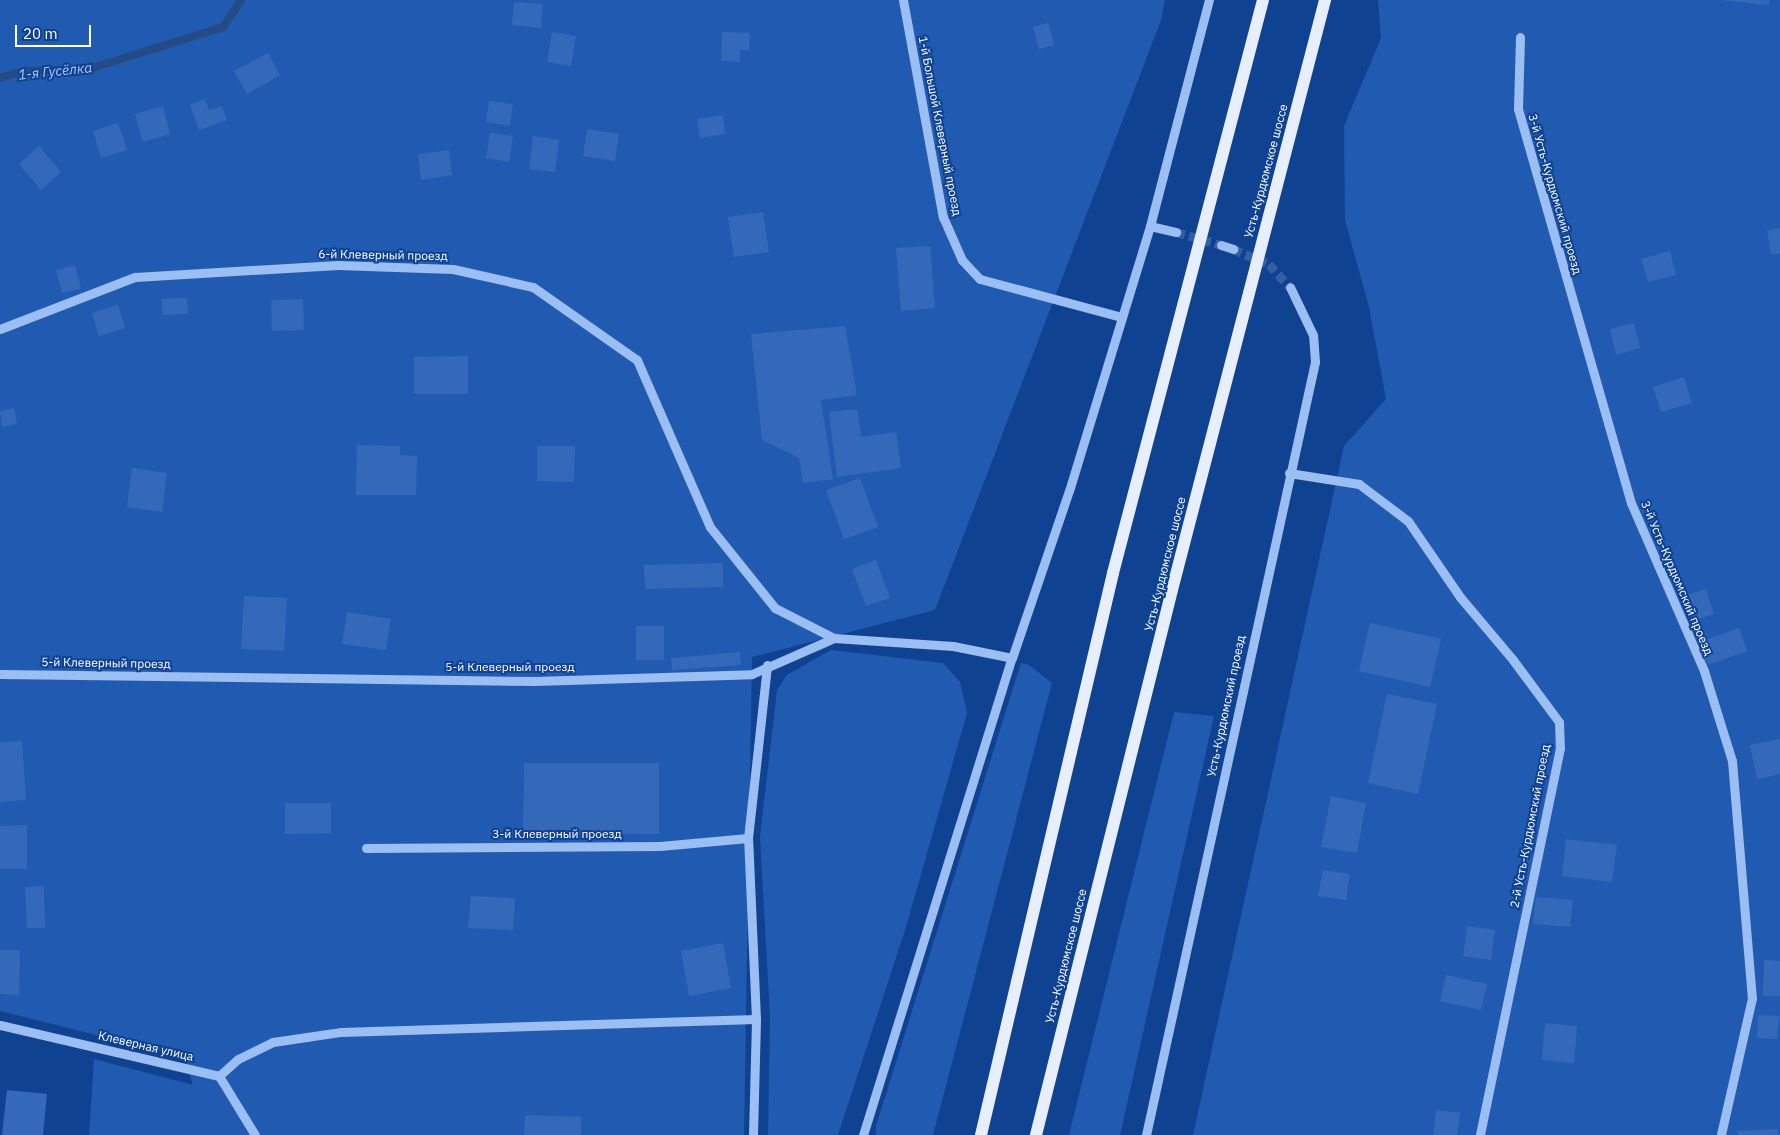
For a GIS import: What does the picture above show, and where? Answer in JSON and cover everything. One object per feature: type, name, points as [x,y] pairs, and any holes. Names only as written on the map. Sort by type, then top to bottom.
[{"type":"main road","points":[[982,1135],[1113,573],[1263,0]]},
{"type":"main road","name":"Усть-Курдюмское шоссе","points":[[1036,1135],[1172,590],[1324,0]]},
{"type":"street","name":"1-й Большой Клеверный проезд","points":[[903,0],[943,217],[962,260],[980,279],[1122,317]]},
{"type":"street","points":[[863,1135],[1012,658],[1069,491],[1150,226],[1209,0]]},
{"type":"street","name":"3-й Усть-Курдюмский проезд","points":[[1520,37],[1518,109],[1631,503],[1704,671],[1732,761],[1752,998],[1721,1135]]},
{"type":"street","points":[[1150,226],[1176,232]]},
{"type":"street","points":[[1221,245],[1233,249]]},
{"type":"street","name":"6-й Клеверный проезд","points":[[0,329],[136,277],[338,265],[453,268],[533,287],[637,360],[710,527],[775,608],[834,638]]},
{"type":"street","name":"Усть-Курдюмский проезд","points":[[1146,1135],[1315,362],[1313,335],[1290,287]]},
{"type":"street","name":"2-й Усть-Курдюмский проезд","points":[[1289,474],[1359,484],[1408,521],[1460,597],[1513,660],[1559,722],[1560,748],[1480,1135]]},
{"type":"street","name":"5-й Клеверный проезд","points":[[0,674],[535,681],[752,674],[767,665],[834,638],[953,646],[1012,658]]},
{"type":"street","points":[[753,1135],[756,1019],[748,838],[767,665]]},
{"type":"street","name":"3-й Клеверный проезд","points":[[366,848],[660,846],[748,838]]},
{"type":"street","points":[[255,1135],[219,1076],[238,1059],[274,1042],[342,1032],[756,1019]]},
{"type":"street","name":"Клеверная улица","points":[[0,1025],[219,1076]]},
{"type":"shaded area","points":[[0,0],[1165,0],[1161,20],[935,610],[752,657],[744,1135],[89,1135],[94,1059],[193,1085],[184,1057],[0,1011]]},
{"type":"shaded area","points":[[1378,0],[1780,0],[1780,1135],[1193,1135],[1344,446],[1386,399],[1369,307],[1345,220],[1344,126],[1381,38]]},
{"type":"shaded area","points":[[831,650],[943,663],[960,682],[967,713],[906,927],[838,1135],[768,1135],[770,1016],[760,837],[777,690],[787,675]]},
{"type":"shaded area","points":[[1021,663],[1029,665],[1052,683],[933,1135],[876,1135],[876,1126]]},
{"type":"shaded area","points":[[1174,712],[1214,716],[1120,1135],[1069,1135]]},
{"type":"building","points":[[1720,0],[1769,0],[1769,5]]},
{"type":"building","points":[[514,2],[543,4],[541,28],[512,25]]},
{"type":"building","points":[[1048,23],[1054,45],[1039,49],[1033,27]]},
{"type":"building","points":[[552,32],[576,36],[571,66],[547,62]]},
{"type":"building","points":[[722,32],[750,33],[749,50],[740,50],[740,62],[721,61]]},
{"type":"building","points":[[268,53],[280,75],[247,94],[234,71]]},
{"type":"building","points":[[205,99],[209,110],[222,106],[227,120],[199,130],[190,105]]},
{"type":"building","points":[[489,101],[513,104],[510,126],[486,122]]},
{"type":"building","points":[[163,106],[170,134],[143,142],[135,114]]},
{"type":"building","points":[[723,115],[725,134],[700,138],[697,119]]},
{"type":"building","points":[[118,123],[127,150],[101,158],[93,131]]},
{"type":"building","points":[[587,129],[619,134],[615,161],[583,156]]},
{"type":"building","points":[[490,133],[513,136],[509,162],[486,158]]},
{"type":"building","points":[[533,136],[559,140],[555,172],[529,169]]},
{"type":"building","points":[[39,146],[61,172],[41,190],[19,164]]},
{"type":"building","points":[[449,150],[452,175],[421,180],[418,154]]},
{"type":"building","points":[[763,212],[769,252],[734,257],[728,217]]},
{"type":"building","points":[[1780,228],[1780,253],[1771,255],[1767,231]]},
{"type":"building","points":[[930,246],[935,308],[901,311],[896,248]]},
{"type":"building","points":[[1670,251],[1676,275],[1648,282],[1641,259]]},
{"type":"building","points":[[75,265],[81,289],[62,293],[56,270]]},
{"type":"building","points":[[187,298],[188,314],[163,315],[161,299]]},
{"type":"building","points":[[303,299],[304,330],[272,331],[271,300]]},
{"type":"building","points":[[118,305],[125,328],[99,336],[92,313]]},
{"type":"building","points":[[1634,323],[1640,348],[1616,355],[1610,329]]},
{"type":"building","points":[[845,326],[857,395],[821,400],[833,479],[803,483],[799,458],[762,440],[751,334]]},
{"type":"building","points":[[468,356],[468,394],[414,394],[414,357]]},
{"type":"building","points":[[1684,377],[1692,403],[1661,412],[1653,387]]},
{"type":"building","points":[[14,408],[17,424],[2,427],[0,411]]},
{"type":"building","points":[[857,409],[861,437],[896,432],[901,468],[837,477],[829,412]]},
{"type":"building","points":[[357,445],[400,446],[400,455],[417,456],[416,495],[356,495]]},
{"type":"building","points":[[537,446],[575,446],[574,482],[537,481]]},
{"type":"building","points":[[132,468],[167,473],[162,512],[127,507]]},
{"type":"building","points":[[860,478],[878,527],[844,539],[826,490]]},
{"type":"building","points":[[876,560],[890,598],[866,606],[852,569]]},
{"type":"building","points":[[723,563],[723,587],[645,589],[644,565]]},
{"type":"building","points":[[1706,589],[1714,614],[1693,621],[1684,596]]},
{"type":"building","points":[[244,596],[287,598],[284,651],[241,649]]},
{"type":"building","points":[[347,612],[391,619],[386,650],[342,644]]},
{"type":"building","points":[[1370,623],[1441,639],[1430,687],[1359,671]]},
{"type":"building","points":[[636,626],[664,626],[664,660],[636,660]]},
{"type":"building","points":[[1739,628],[1747,651],[1708,665],[1700,642]]},
{"type":"building","points":[[740,652],[741,665],[672,670],[671,658]]},
{"type":"building","points":[[1387,694],[1437,704],[1418,794],[1368,783]]},
{"type":"building","points":[[1780,739],[1780,774],[1757,779],[1750,745]]},
{"type":"building","points":[[22,741],[26,800],[0,802],[0,742]]},
{"type":"building","points":[[524,763],[659,763],[659,834],[523,833]]},
{"type":"building","points":[[1331,796],[1366,803],[1357,853],[1321,847]]},
{"type":"building","points":[[285,803],[331,803],[331,833],[285,834]]},
{"type":"building","points":[[27,825],[27,869],[0,869],[0,826]]},
{"type":"building","points":[[1566,839],[1617,845],[1612,882],[1562,876]]},
{"type":"building","points":[[1323,870],[1350,874],[1346,900],[1318,896]]},
{"type":"building","points":[[44,886],[45,928],[27,928],[25,887]]},
{"type":"building","points":[[471,896],[515,898],[513,930],[468,928]]},
{"type":"building","points":[[1536,897],[1573,900],[1570,927],[1533,924]]},
{"type":"building","points":[[1467,926],[1495,930],[1491,960],[1463,956]]},
{"type":"building","points":[[723,943],[731,988],[689,996],[681,951]]},
{"type":"building","points":[[0,950],[20,950],[19,995],[0,994]]},
{"type":"building","points":[[1764,960],[1780,961],[1780,996],[1763,996]]},
{"type":"building","points":[[1446,975],[1487,984],[1481,1010],[1440,1001]]},
{"type":"building","points":[[1758,1015],[1779,1016],[1777,1039],[1757,1038]]},
{"type":"building","points":[[1545,1023],[1577,1026],[1574,1063],[1542,1060]]},
{"type":"building","points":[[7,1090],[47,1094],[43,1135],[2,1135]]},
{"type":"building","points":[[1436,1110],[1460,1113],[1457,1135],[1433,1135]]},
{"type":"building","points":[[525,1115],[581,1117],[581,1135],[524,1135]]},
{"type":"building","points":[[1778,1129],[1778,1135],[1738,1135],[1738,1131]]},
{"type":"waterway","name":"1-я Гусёлка","points":[[0,78],[23,71],[89,69],[223,27],[241,0]]},
{"type":"tunnel","points":[[1176,232],[1221,245]]},
{"type":"tunnel","points":[[1233,249],[1269,264],[1290,287]]}]
